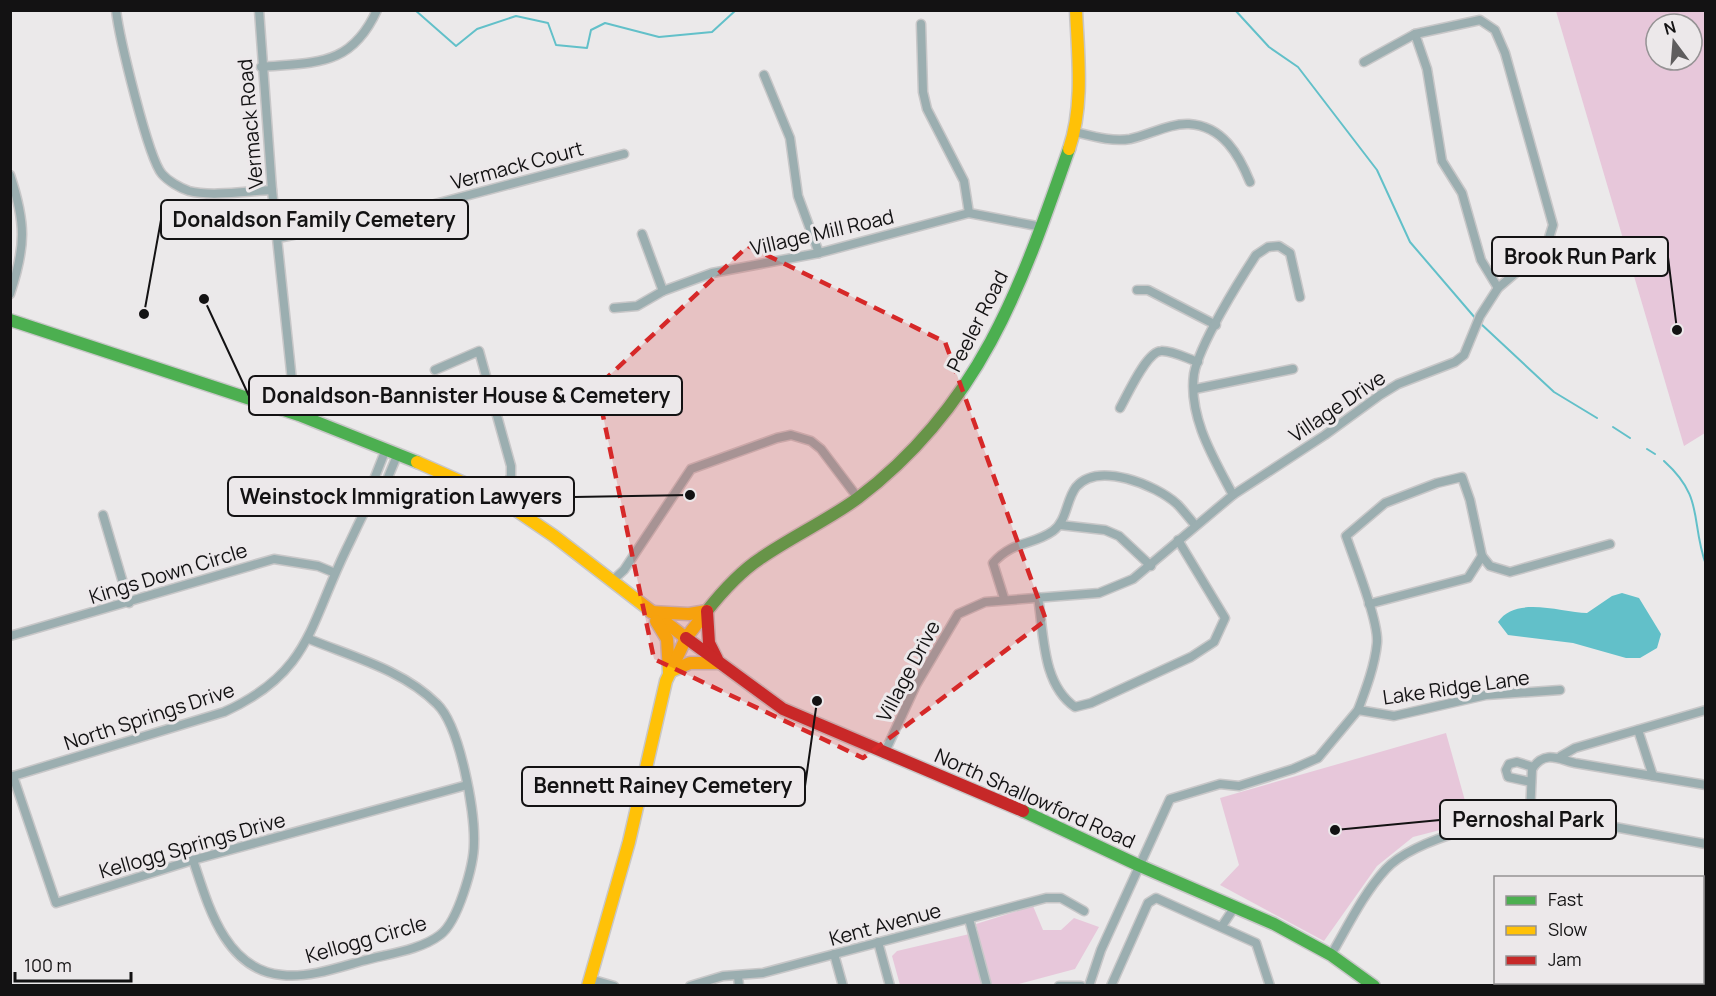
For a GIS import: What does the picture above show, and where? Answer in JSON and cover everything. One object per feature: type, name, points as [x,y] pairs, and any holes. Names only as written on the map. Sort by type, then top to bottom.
[{"type":"street","points":[[117,10],[136,98],[153,155],[161,173],[179,186],[196,192],[272,190]]},
{"type":"street","name":"Vermack Road","points":[[260,10],[261,67],[294,400],[291,412]]},
{"type":"street","points":[[261,67],[319,62],[342,55],[362,38],[377,10]]},
{"type":"street","name":"Peeler Road","points":[[669,672],[686,638],[707,611],[759,559],[858,498],[903,458],[968,383],[1006,315],[1042,227],[1075,132],[1079,85],[1076,10]]},
{"type":"street","name":"Village Drive","points":[[884,753],[916,685],[958,614],[985,602],[1004,598],[1099,593],[1133,579],[1233,495],[1398,384],[1455,362],[1464,355],[1477,323],[1498,288],[1539,253],[1548,241],[1553,225],[1509,63],[1495,30],[1480,20],[1415,34],[1364,62]]},
{"type":"street","points":[[921,24],[925,101],[934,126],[964,181],[969,213]]},
{"type":"street","points":[[1415,34],[1427,69],[1433,122],[1442,161],[1462,194],[1481,260],[1498,288]]},
{"type":"street","points":[[764,75],[786,128],[798,196],[819,253]]},
{"type":"street","points":[[1075,132],[1099,138],[1129,139],[1188,124],[1203,127],[1219,135],[1233,148],[1250,182]]},
{"type":"street","name":"Vermack Court","points":[[278,238],[401,213],[624,154]]},
{"type":"street","points":[[10,175],[22,221],[23,243],[10,294]]},
{"type":"street","name":"Village Mill Road","points":[[614,308],[637,306],[663,291],[712,273],[819,253],[969,213],[1042,227]]},
{"type":"street","points":[[642,234],[663,291]]},
{"type":"street","points":[[1233,495],[1208,447],[1196,412],[1194,375],[1198,362],[1216,325],[1256,255],[1268,247],[1279,246],[1290,253],[1300,297]]},
{"type":"street","points":[[1137,290],[1148,290],[1216,325]]},
{"type":"street","name":"North Shallowford Road","points":[[10,321],[291,412],[386,449],[498,498],[783,710],[1052,823],[1138,865],[1274,924],[1331,955],[1374,986]]},
{"type":"street","points":[[435,370],[479,351],[511,466],[511,476],[498,498]]},
{"type":"street","points":[[1120,408],[1138,374],[1153,354],[1161,351],[1198,362]]},
{"type":"street","points":[[1195,389],[1293,369]]},
{"type":"street","points":[[612,581],[630,561],[684,476],[703,462],[777,438],[802,436],[821,449],[858,498]]},
{"type":"street","name":"North Springs Drive","points":[[368,507],[370,488],[386,449]]},
{"type":"street","name":"North Springs Drive","points":[[12,777],[225,712],[249,701],[283,676],[309,639],[334,573],[368,507],[381,492],[398,454]]},
{"type":"street","points":[[1004,598],[993,563],[1005,550],[1051,532],[1060,525],[1076,487],[1090,478],[1109,474],[1131,480],[1176,503],[1195,525]]},
{"type":"street","name":"Lake Ridge Lane","points":[[1089,986],[1138,865],[1170,799],[1220,784],[1239,786],[1293,769],[1318,758],[1358,710],[1369,680],[1378,641],[1369,604],[1346,536],[1385,503],[1437,483],[1462,477],[1470,500],[1482,556]]},
{"type":"street","points":[[103,515],[129,603]]},
{"type":"street","points":[[1060,525],[1105,530],[1119,536],[1151,566]]},
{"type":"street","points":[[1038,597],[1052,680],[1063,699],[1075,707],[1091,703],[1191,657],[1214,642],[1225,618],[1178,540]]},
{"type":"street","points":[[1369,604],[1468,578],[1482,556],[1490,566],[1510,572],[1610,544]]},
{"type":"street","name":"Kings Down Circle","points":[[10,636],[274,559],[318,566],[334,573]]},
{"type":"street","points":[[651,612],[689,614],[707,611],[709,644],[719,663],[690,663],[669,672]]},
{"type":"street","points":[[614,986],[589,982],[629,842],[669,672],[667,639],[651,612]]},
{"type":"street","name":"Kellogg Circle","points":[[193,860],[211,914],[232,950],[259,969],[281,975],[303,975],[398,951],[440,935],[449,924],[460,902],[474,844],[462,758],[440,706],[413,683],[309,639]]},
{"type":"street","name":"Lake Ridge Lane","points":[[1358,710],[1394,716],[1486,695],[1560,690]]},
{"type":"street","points":[[1530,815],[1533,768],[1541,760],[1561,756],[1575,748],[1706,710]]},
{"type":"street","points":[[1638,729],[1653,776]]},
{"type":"street","points":[[1561,756],[1575,763],[1706,785]]},
{"type":"street","points":[[1531,782],[1508,777],[1506,770],[1509,764],[1517,762],[1533,768]]},
{"type":"street","name":"Kellogg Springs Drive","points":[[12,777],[56,903],[193,860],[467,785]]},
{"type":"street","points":[[1331,955],[1375,883],[1387,868],[1412,849],[1473,829],[1530,815],[1550,815],[1706,844]]},
{"type":"street","name":"Kent Avenue","points":[[691,985],[723,976],[739,981],[878,942],[1054,897],[1084,911]]},
{"type":"street","points":[[1111,986],[1148,903],[1156,898],[1256,943],[1270,986]]},
{"type":"street","points":[[1222,926],[1234,908]]},
{"type":"street","points":[[969,919],[987,986]]},
{"type":"street","points":[[878,942],[890,986]]},
{"type":"street","points":[[834,954],[843,986]]},
{"type":"street","points":[[1059,986],[1081,986]]},
{"type":"highlighted area","points":[[748,246],[945,342],[1046,620],[863,758],[654,659],[597,387]]},
{"type":"shaded area","points":[[1556,11],[1705,11],[1705,433],[1684,446]]},
{"type":"shaded area","points":[[1446,733],[1471,822],[1413,837],[1377,866],[1324,941],[1220,885],[1239,865],[1220,798]]},
{"type":"shaded area","points":[[1033,906],[1043,930],[1061,930],[1074,918],[1099,927],[1075,969],[1015,985],[900,985],[892,956],[897,951],[978,932],[976,924]]},
{"type":"water","points":[[1622,593],[1639,598],[1661,634],[1657,648],[1640,658],[1626,658],[1573,643],[1508,635],[1498,622],[1506,614],[1527,607],[1587,613],[1612,596]]},
{"type":"waterway","points":[[415,10],[456,46],[477,29],[516,16],[548,23],[556,45],[587,48],[591,30],[605,23],[659,37],[712,32],[736,10]]},
{"type":"waterway","points":[[1235,10],[1269,47],[1298,67],[1377,170],[1410,242],[1476,319]]},
{"type":"waterway","points":[[1480,323],[1554,392],[1597,418]]},
{"type":"waterway","points":[[1613,427],[1630,438]]},
{"type":"waterway","points":[[1647,449],[1655,454]]},
{"type":"waterway","points":[[1664,461],[1677,474],[1691,498],[1706,565]]},
{"type":"traffic: fast","points":[[706,612],[746,569],[858,498],[900,462],[936,424],[966,384],[1013,296],[1033,249],[1069,149]]},
{"type":"traffic: fast","points":[[10,320],[299,415],[417,462]]},
{"type":"traffic: fast","points":[[1023,811],[1138,865],[1274,924],[1331,955],[1374,986]]},
{"type":"traffic: slow","points":[[1069,149],[1074,132],[1078,98],[1076,10]]},
{"type":"traffic: slow","points":[[417,462],[498,498],[554,536],[686,638]]},
{"type":"traffic: slow","points":[[651,612],[689,614],[707,611]]},
{"type":"traffic: slow","points":[[588,986],[629,842],[666,681],[686,638],[706,612]]},
{"type":"traffic: slow","points":[[656,621],[667,639],[669,672],[690,663],[718,663]]},
{"type":"traffic: jam","points":[[707,611],[709,643],[717,659]]},
{"type":"traffic: jam","points":[[686,638],[783,709],[1023,811]]},
{"type":"place","name":"Donaldson-Bannister House & Cemetery","points":[[204,299]]},
{"type":"place","name":"Donaldson Family Cemetery","points":[[144,314]]},
{"type":"place","name":"Brook Run Park","points":[[1677,330]]},
{"type":"place","name":"Weinstock Immigration Lawyers","points":[[690,495]]},
{"type":"place","name":"Bennett Rainey Cemetery","points":[[817,701]]},
{"type":"place","name":"Pernoshal Park","points":[[1335,830]]}]
